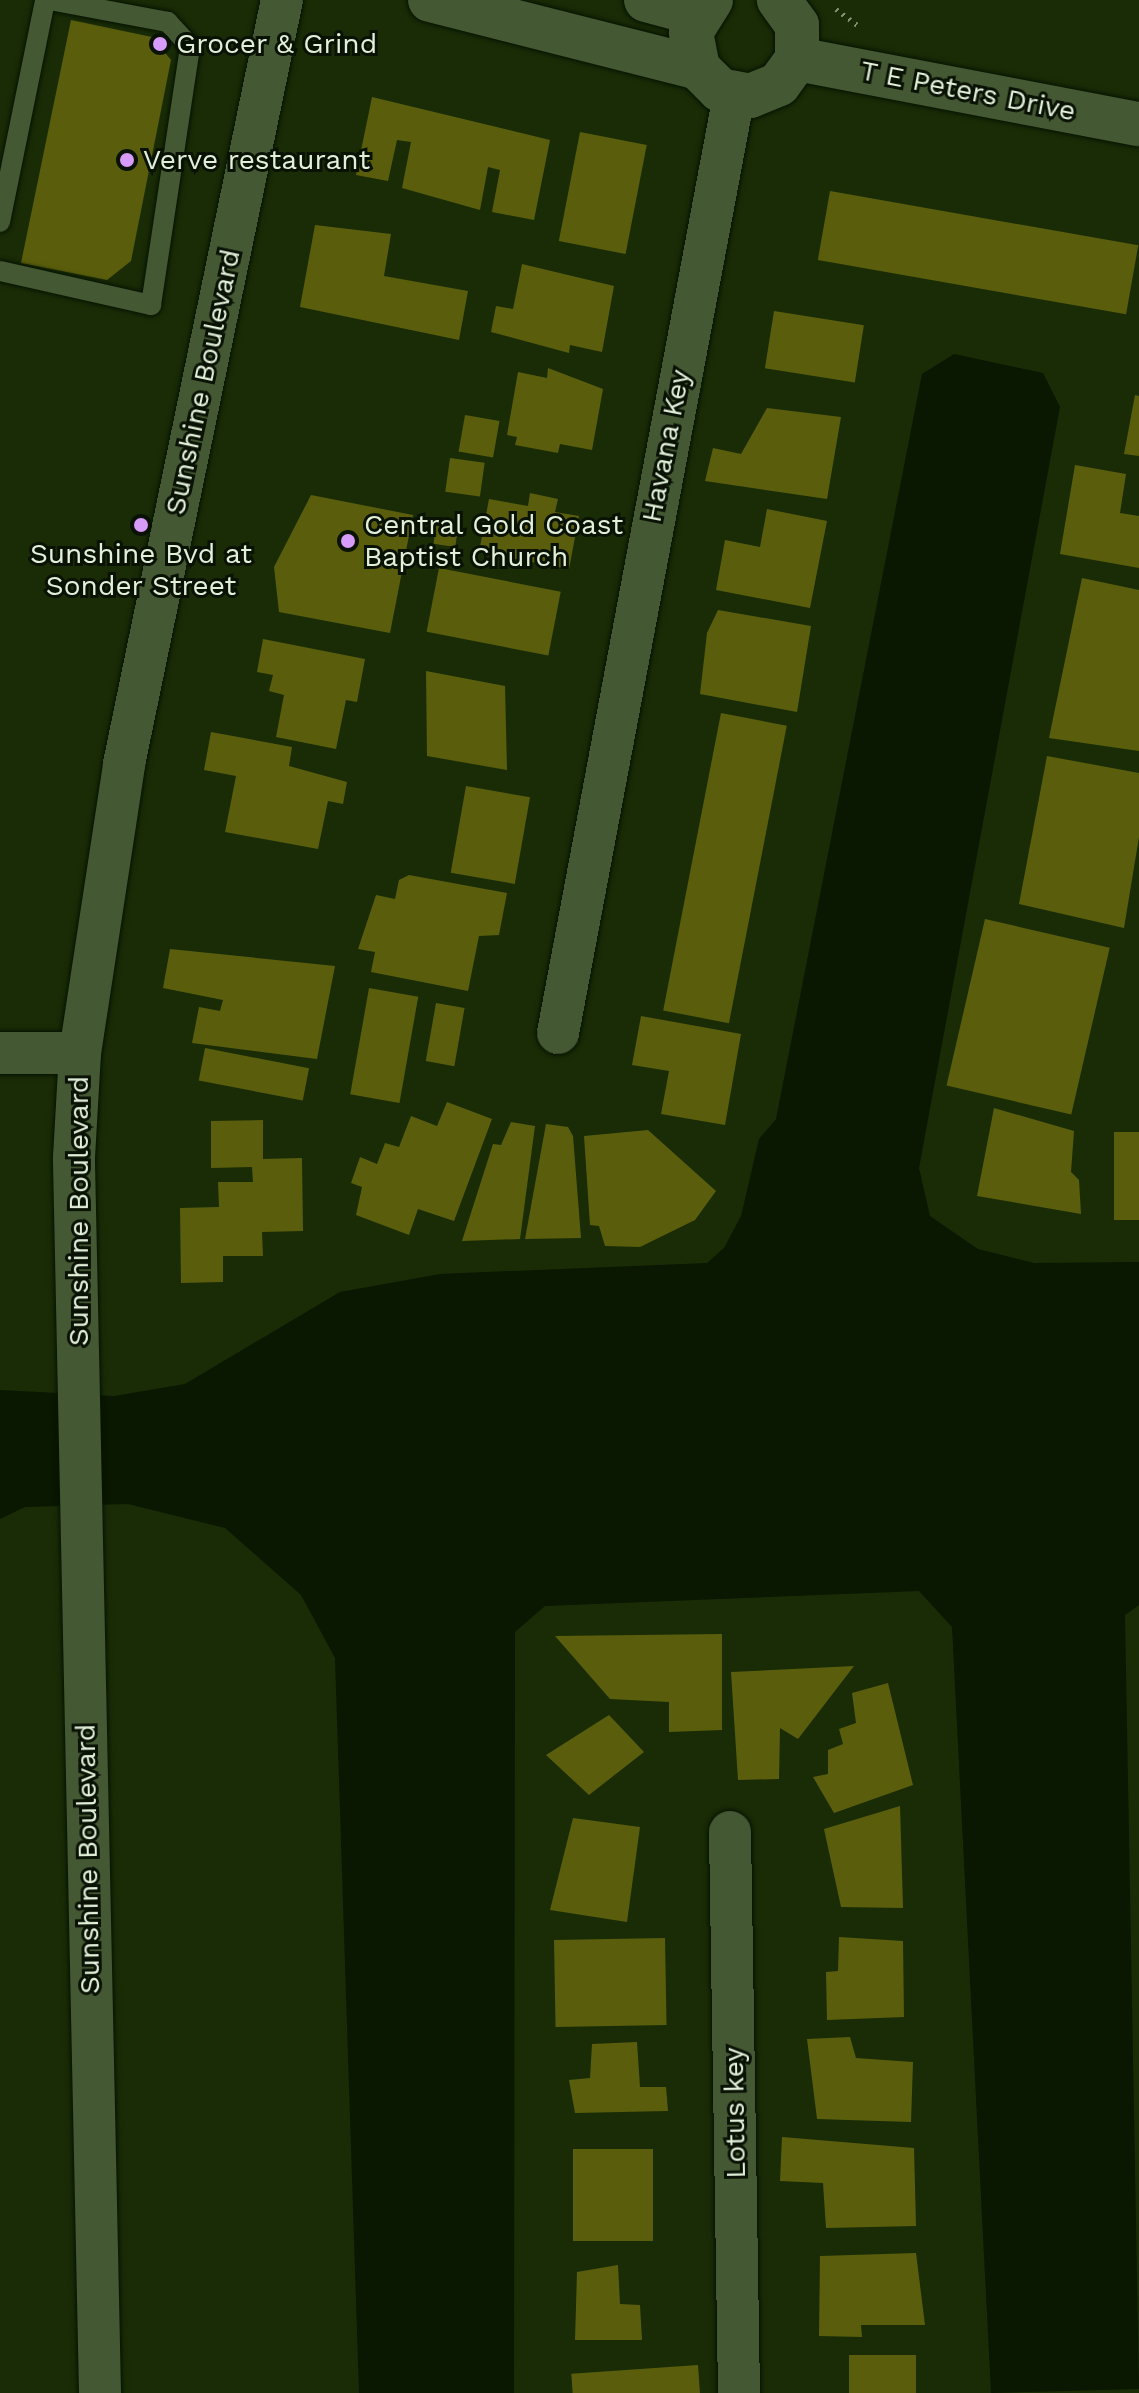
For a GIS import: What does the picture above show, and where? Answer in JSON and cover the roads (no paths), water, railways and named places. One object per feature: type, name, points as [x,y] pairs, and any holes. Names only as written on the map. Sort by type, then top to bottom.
[{"type":"street","name":"Sunshine Boulevard","points":[[100,2393],[78,1338],[80,1053],[124,764],[282,0]]},
{"type":"street","points":[[430,0],[698,68],[734,95],[779,84],[797,59],[797,25],[779,0]]},
{"type":"street","points":[[646,0],[705,7],[691,32],[698,68]]},
{"type":"street","name":"T E Peters Drive","points":[[797,59],[1139,124]]},
{"type":"street","name":"Havana Key","points":[[558,1033],[734,95]]},
{"type":"street","points":[[0,1053],[80,1053]]},
{"type":"street","name":"Lotus key","points":[[730,1832],[739,2393]]},
{"type":"lane","points":[[0,222],[48,0],[168,22],[190,46],[151,305],[0,271]]},
{"type":"place","name":"Grocer & Grind","points":[[160,44]]},
{"type":"place","name":"Verve restaurant","points":[[127,160]]},
{"type":"place","name":"Sunshine Bvd at Sonder Street","points":[[141,525]]},
{"type":"place","name":"Central Gold Coast Baptist Church","points":[[348,541]]}]
